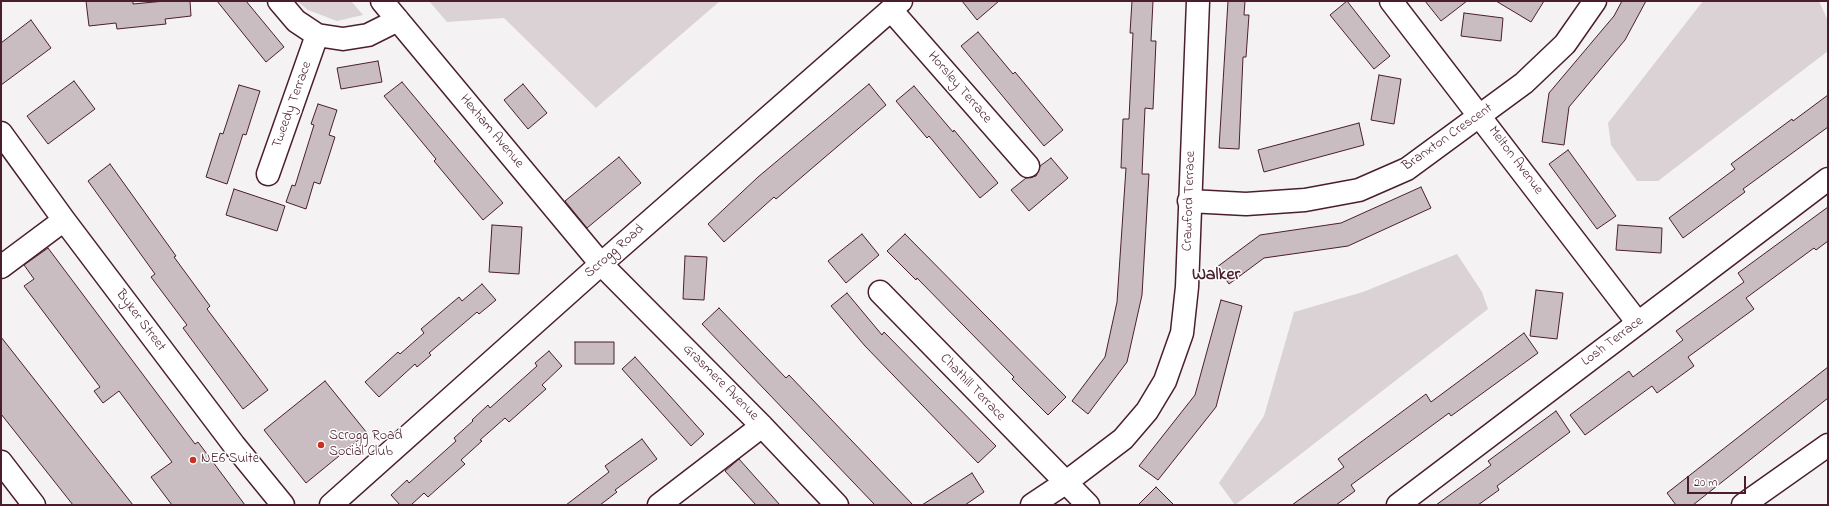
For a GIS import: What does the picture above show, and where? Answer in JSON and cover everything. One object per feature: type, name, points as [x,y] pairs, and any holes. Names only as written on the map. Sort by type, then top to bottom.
[{"type":"street","points":[[279,1],[296,21],[317,35],[343,39],[368,36],[398,20]]},
{"type":"street","name":"Hexham Avenue","points":[[382,1],[601,264]]},
{"type":"street","name":"Crawford Terrace","points":[[1032,505],[1065,483],[1123,439],[1147,411],[1165,381],[1182,333],[1187,287],[1189,201],[1198,1]]},
{"type":"street","name":"Melton Avenue","points":[[1391,1],[1481,116],[1638,323]]},
{"type":"street","name":"Branxton Crescent","points":[[1189,201],[1246,204],[1305,200],[1359,190],[1407,169],[1524,83],[1565,44],[1594,1]]},
{"type":"street","name":"Horsley Terrace","points":[[896,6],[1028,166]]},
{"type":"street","name":"Scrogg Road","points":[[331,505],[601,264],[896,6]]},
{"type":"street","name":"Tweedy Terrace","points":[[268,174],[317,35]]},
{"type":"street","name":"Byker Street","points":[[1,133],[64,220],[234,446],[283,505]]},
{"type":"street","name":"Losh Terrace","points":[[1398,505],[1828,179]]},
{"type":"street","points":[[1,267],[64,220]]},
{"type":"street","name":"Grasmere Avenue","points":[[601,264],[762,426],[837,505]]},
{"type":"street","name":"Chathill Terrace","points":[[880,292],[1065,483]]},
{"type":"street","points":[[659,505],[762,426]]},
{"type":"street","points":[[1743,505],[1828,445]]},
{"type":"street","points":[[1,462],[34,505]]},
{"type":"street","points":[[1065,483],[1088,505]]},
{"type":"shaded area","points":[[297,1],[351,1],[363,15],[337,21],[308,10]]},
{"type":"shaded area","points":[[429,1],[720,1],[596,108],[504,18],[447,22]]},
{"type":"shaded area","points":[[1703,1],[1819,1],[1828,21],[1828,51],[1658,181],[1637,181],[1611,145],[1608,123]]},
{"type":"shaded area","points":[[1457,254],[1482,292],[1488,309],[1235,505],[1219,483],[1264,416],[1294,312],[1363,292]]},
{"type":"building","points":[[86,1],[133,1],[133,4],[165,1],[190,1],[191,16],[165,19],[166,24],[117,29],[116,23],[89,26]]},
{"type":"building","points":[[217,1],[246,1],[284,47],[266,62]]},
{"type":"building","points":[[962,1],[999,1],[977,20]]},
{"type":"building","points":[[1132,1],[1153,1],[1151,41],[1156,41],[1153,109],[1145,108],[1142,174],[1149,174],[1142,295],[1127,362],[1088,414],[1072,401],[1105,357],[1117,302],[1126,168],[1121,168],[1123,119],[1129,119],[1133,33],[1130,33]]},
{"type":"building","points":[[1228,1],[1245,1],[1244,15],[1249,15],[1246,57],[1243,57],[1239,149],[1219,148]]},
{"type":"building","points":[[1347,1],[1390,56],[1374,69],[1330,15]]},
{"type":"building","points":[[1425,1],[1467,1],[1441,21]]},
{"type":"building","points":[[1496,1],[1544,1],[1531,22]]},
{"type":"building","points":[[1622,1],[1646,1],[1625,40],[1569,107],[1564,145],[1542,142],[1549,93],[1614,16]]},
{"type":"building","points":[[1464,13],[1503,18],[1501,41],[1461,36]]},
{"type":"building","points":[[31,20],[51,48],[1,85],[1,43]]},
{"type":"building","points":[[978,32],[1013,74],[1015,72],[1063,130],[1044,146],[961,46]]},
{"type":"building","points":[[378,61],[382,82],[341,89],[337,68]]},
{"type":"building","points":[[1379,75],[1401,79],[1394,124],[1371,120]]},
{"type":"building","points":[[74,81],[95,109],[48,144],[27,116]]},
{"type":"building","points":[[402,82],[503,203],[483,220],[434,161],[436,159],[384,96]]},
{"type":"building","points":[[523,84],[547,113],[528,129],[504,100]]},
{"type":"building","points":[[869,84],[886,105],[776,199],[774,197],[724,242],[708,224],[758,177]]},
{"type":"building","points":[[239,85],[260,91],[246,135],[243,134],[227,184],[206,177],[220,133],[223,134]]},
{"type":"building","points":[[914,86],[953,132],[954,130],[998,183],[980,198],[929,136],[927,138],[896,101]]},
{"type":"building","points":[[1828,95],[1828,127],[1743,189],[1745,192],[1683,238],[1669,218],[1735,169],[1731,164],[1792,119],[1793,121]]},
{"type":"building","points":[[318,104],[337,110],[329,135],[335,137],[320,184],[314,182],[306,209],[286,202],[292,185],[295,186],[314,125],[311,124]]},
{"type":"building","points":[[1359,123],[1364,145],[1264,172],[1258,150]]},
{"type":"building","points":[[1568,150],[1616,216],[1597,229],[1549,164]]},
{"type":"building","points":[[619,157],[641,183],[587,228],[565,201]]},
{"type":"building","points":[[1051,158],[1068,178],[1029,211],[1011,190],[1026,178],[1036,176],[1040,166]]},
{"type":"building","points":[[110,164],[176,256],[174,257],[210,306],[207,309],[268,390],[243,409],[183,328],[187,325],[151,277],[155,274],[88,181]]},
{"type":"building","points":[[1421,187],[1431,208],[1348,246],[1264,258],[1229,284],[1217,267],[1260,235],[1341,223]]},
{"type":"building","points":[[234,189],[285,206],[277,231],[226,215]]},
{"type":"building","points":[[1828,207],[1828,241],[1816,250],[1814,248],[1746,298],[1754,309],[1688,357],[1694,366],[1657,393],[1652,386],[1585,435],[1570,415],[1629,371],[1633,377],[1683,340],[1676,331],[1744,282],[1738,273]]},
{"type":"building","points":[[492,225],[522,227],[519,274],[489,272]]},
{"type":"building","points":[[1618,225],[1662,228],[1661,253],[1616,250]]},
{"type":"building","points":[[862,234],[879,255],[846,283],[828,261]]},
{"type":"building","points":[[905,234],[1066,397],[1048,415],[1012,379],[1014,377],[917,278],[916,280],[887,251]]},
{"type":"building","points":[[48,248],[195,444],[198,442],[245,505],[172,505],[151,477],[172,462],[119,391],[103,403],[94,391],[100,387],[24,286],[34,279],[24,265]]},
{"type":"building","points":[[685,256],[707,257],[704,300],[683,299]]},
{"type":"building","points":[[482,284],[496,300],[479,314],[477,312],[429,353],[431,355],[417,367],[415,364],[379,397],[365,382],[398,352],[400,354],[424,333],[421,329],[459,297],[462,301]]},
{"type":"building","points":[[1536,290],[1563,293],[1557,339],[1530,336]]},
{"type":"building","points":[[847,293],[882,335],[884,332],[996,446],[978,463],[865,346],[831,306]]},
{"type":"building","points":[[1221,300],[1242,306],[1216,407],[1158,480],[1139,466],[1195,395]]},
{"type":"building","points":[[719,308],[786,378],[789,375],[913,505],[875,505],[702,324]]},
{"type":"building","points":[[1524,333],[1538,353],[1451,416],[1449,413],[1351,485],[1355,491],[1336,505],[1292,505],[1344,467],[1338,459],[1426,394],[1431,402]]},
{"type":"building","points":[[1,337],[133,505],[73,505],[1,414]]},
{"type":"building","points":[[575,342],[614,342],[614,364],[575,364]]},
{"type":"building","points":[[549,351],[562,366],[542,385],[546,389],[509,422],[505,418],[480,440],[482,441],[461,460],[465,464],[428,497],[424,493],[411,505],[400,505],[391,495],[407,480],[409,483],[456,441],[454,438],[473,421],[472,420],[488,405],[490,408],[537,366],[535,363]]},
{"type":"building","points":[[635,357],[704,434],[691,446],[622,369]]},
{"type":"building","points":[[1828,367],[1828,398],[1693,505],[1676,505],[1667,493]]},
{"type":"building","points":[[325,381],[367,433],[306,483],[264,430]]},
{"type":"building","points":[[1556,411],[1570,432],[1497,486],[1499,490],[1478,505],[1436,505],[1491,465],[1488,461]]},
{"type":"building","points":[[642,439],[657,459],[615,490],[617,492],[600,505],[566,505],[609,472],[605,466]]},
{"type":"building","points":[[739,459],[780,505],[756,505],[725,471]]},
{"type":"building","points":[[972,473],[984,492],[965,505],[922,505]]},
{"type":"building","points":[[1156,487],[1174,505],[1138,505]]},
{"type":"place","name":"Scrogg Road Social Club","points":[[321,445]]},
{"type":"place","name":"NE6 Suite","points":[[193,460]]},
{"type":"district","name":"Walker","points":[[1216,276]]}]
